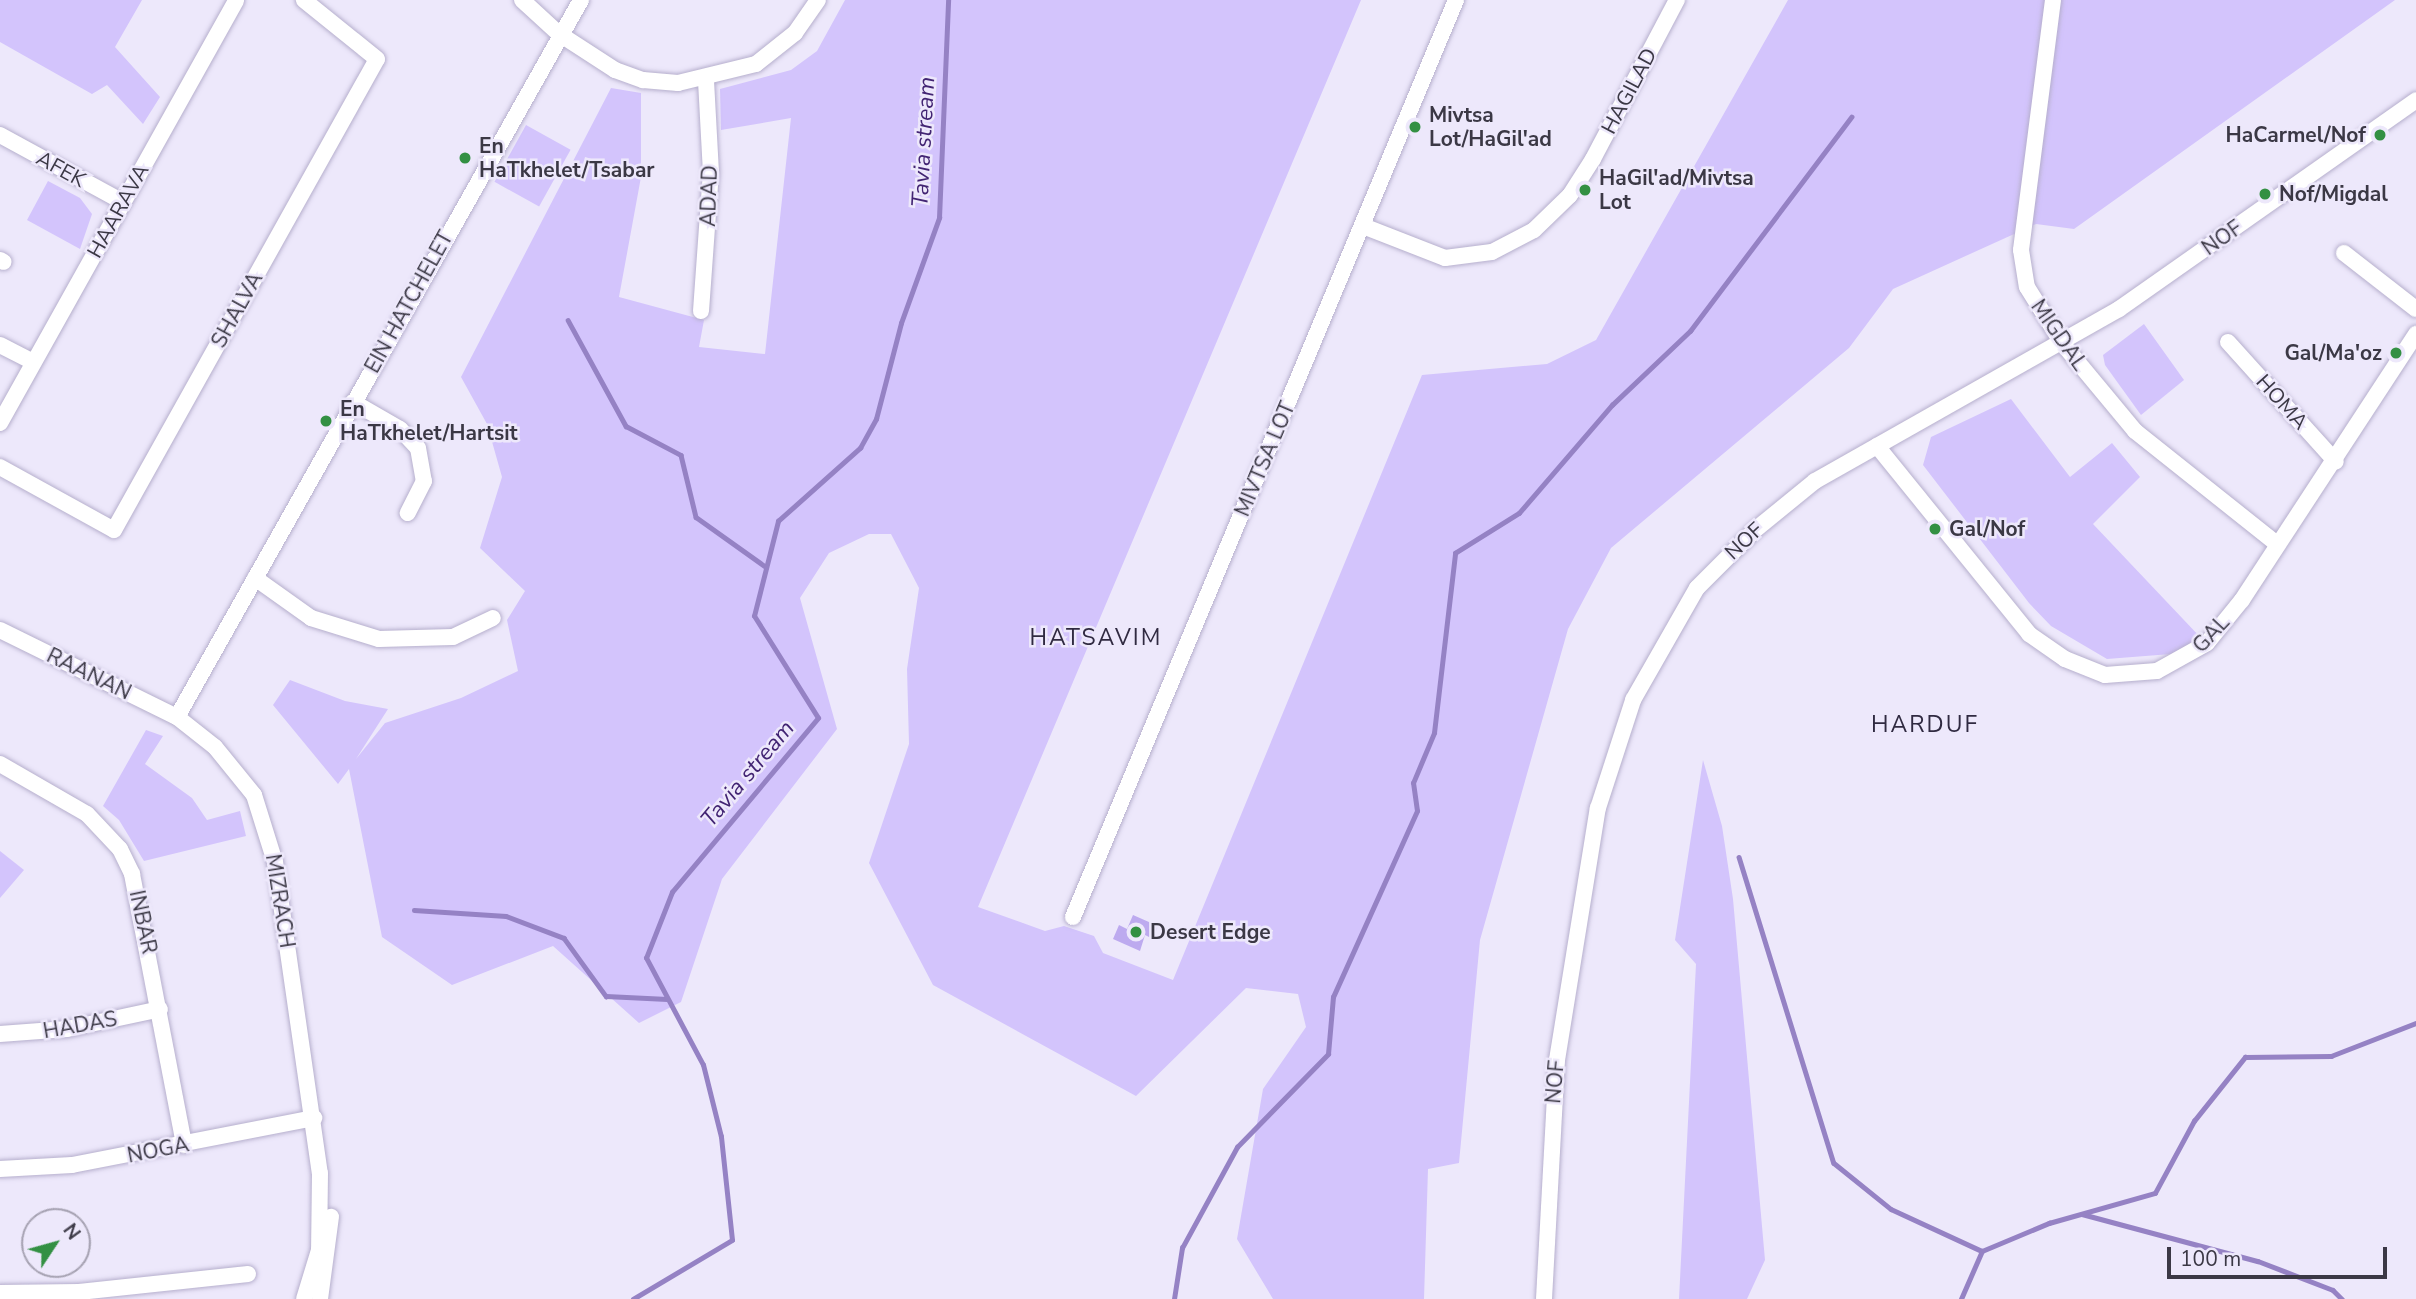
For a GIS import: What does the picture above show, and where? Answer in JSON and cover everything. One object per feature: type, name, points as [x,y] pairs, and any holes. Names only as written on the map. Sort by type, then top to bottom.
[{"type":"street","name":"HAARAVA","points":[[0,423],[236,0]]},
{"type":"street","name":"SHALVA","points":[[0,467],[114,530],[377,59],[304,0]]},
{"type":"street","points":[[522,0],[558,33],[615,70],[643,80],[706,80],[756,64],[777,50],[818,0]]},
{"type":"street","name":"EIN HATCHELET","points":[[177,717],[558,33],[581,0]]},
{"type":"street","name":"MIVTSA LOT","points":[[1073,917],[1456,0]]},
{"type":"street","name":"HAGILAD","points":[[1363,226],[1445,258],[1492,252],[1534,230],[1570,195],[1593,159],[1677,0]]},
{"type":"street","name":"MIGDAL","points":[[2053,0],[2021,250],[2026,287],[2062,343],[2135,431],[2277,544]]},
{"type":"street","name":"ADAD","points":[[701,311],[711,173],[706,80]]},
{"type":"street","name":"NOF","points":[[1544,1299],[1552,1104],[1563,1010],[1598,808],[1628,711],[1679,617],[1726,557],[1786,502],[1877,446],[2062,343],[2139,296],[2416,100]]},
{"type":"street","name":"AFEK","points":[[0,135],[123,202]]},
{"type":"street","points":[[2344,253],[2416,310]]},
{"type":"street","name":"GAL","points":[[1877,446],[2029,634],[2065,659],[2105,675],[2157,671],[2190,657],[2242,600],[2277,544],[2336,462],[2416,334]]},
{"type":"street","name":"HOMA","points":[[2228,342],[2336,462]]},
{"type":"street","points":[[0,345],[33,362]]},
{"type":"street","points":[[353,402],[400,429],[418,448],[424,481],[408,513]]},
{"type":"street","points":[[255,578],[311,618],[379,639],[453,637],[494,618]]},
{"type":"street","name":"RAANAN","points":[[0,630],[177,717]]},
{"type":"street","name":"MIZRACH","points":[[177,717],[239,773],[266,825],[313,1118],[331,1210],[331,1244],[320,1299]]},
{"type":"street","name":"INBAR","points":[[0,764],[65,797],[120,849],[139,897],[184,1145]]},
{"type":"street","name":"HADAS","points":[[0,1034],[67,1029],[160,1009]]},
{"type":"street","name":"MIZRACH","points":[[304,1299],[322,1215],[313,1118]]},
{"type":"street","name":"NOGA","points":[[0,1169],[72,1165],[313,1118]]},
{"type":"street","points":[[0,1293],[125,1294],[248,1274]]},
{"type":"shaded area","points":[[0,0],[142,0],[115,47],[160,97],[143,124],[107,85],[92,94],[0,42]]},
{"type":"shaded area","points":[[845,0],[1361,0],[978,907],[1045,931],[1064,926],[1094,936],[1103,953],[1173,980],[1422,375],[1547,364],[1596,340],[1788,0],[2395,0],[2074,229],[2036,224],[1893,289],[1849,348],[1611,548],[1568,629],[1480,940],[1459,1163],[1428,1169],[1424,1299],[1273,1299],[1237,1239],[1263,1089],[1306,1027],[1298,994],[1246,988],[1136,1096],[933,985],[869,863],[909,744],[907,669],[919,588],[891,534],[869,534],[829,553],[800,598],[837,729],[722,879],[681,1002],[639,1023],[553,946],[452,985],[382,937],[349,769],[338,784],[273,705],[290,680],[345,701],[388,709],[356,759],[385,723],[461,698],[518,671],[507,620],[525,591],[480,548],[502,477],[487,424],[461,377],[611,88],[641,93],[641,177],[619,297],[704,320],[699,347],[765,354],[791,118],[721,130],[720,89],[791,70],[817,51]]},
{"type":"shaded area","points":[[526,125],[571,150],[539,207],[494,182]]},
{"type":"shaded area","points":[[48,181],[80,198],[92,214],[80,249],[27,220]]},
{"type":"shaded area","points":[[2144,324],[2184,380],[2141,415],[2105,365],[2103,355]]},
{"type":"shaded area","points":[[2011,399],[2070,477],[2112,443],[2140,477],[2093,524],[2201,638],[2171,654],[2107,659],[2051,626],[2029,603],[1923,465],[1931,437]]},
{"type":"shaded area","points":[[146,730],[163,736],[145,764],[192,798],[207,820],[240,811],[246,836],[144,861],[119,820],[103,806]]},
{"type":"shaded area","points":[[1703,760],[1722,826],[1733,899],[1765,1260],[1747,1299],[1679,1299],[1696,964],[1675,940]]},
{"type":"shaded area","points":[[0,851],[24,870],[0,898]]},
{"type":"building","name":"Desert Edge","points":[[1133,915],[1158,926],[1153,939],[1145,935],[1140,951],[1113,939],[1119,925],[1127,929]]},
{"type":"waterway","name":"Tavia stream","points":[[633,1299],[732,1240],[721,1137],[703,1065],[646,958],[672,892],[818,718],[754,616],[778,521],[860,448],[876,419],[901,323],[939,218],[948,0]]},
{"type":"waterway","points":[[1174,1299],[1182,1248],[1237,1147],[1328,1054],[1333,997],[1417,811],[1413,783],[1434,733],[1455,553],[1519,513],[1612,405],[1690,331],[1851,117]]},
{"type":"waterway","points":[[568,320],[626,426],[681,455],[696,517],[766,567]]},
{"type":"waterway","points":[[1739,857],[1834,1163],[1891,1209],[1982,1251]]},
{"type":"waterway","points":[[414,910],[506,916],[564,938],[606,996],[667,999]]},
{"type":"waterway","points":[[1961,1299],[1982,1251],[2049,1223],[2155,1193],[2194,1121],[2245,1057],[2331,1056],[2416,1023]]},
{"type":"waterway","points":[[2082,1214],[2258,1261],[2333,1290],[2342,1299]]},
{"type":"place","name":"Mivtsa Lot/HaGil'ad","points":[[1415,127]]},
{"type":"place","name":"HaCarmel/Nof","points":[[2380,135]]},
{"type":"place","name":"En HaTkhelet/Tsabar","points":[[465,158]]},
{"type":"place","name":"HaGil'ad/Mivtsa Lot","points":[[1585,190]]},
{"type":"place","name":"Nof/Migdal","points":[[2265,194]]},
{"type":"place","name":"Gal/Ma'oz","points":[[2396,353]]},
{"type":"place","name":"En HaTkhelet/Hartsit","points":[[326,421]]},
{"type":"place","name":"Gal/Nof","points":[[1935,529]]},
{"type":"place","name":"Desert Edge","points":[[1136,932]]},
{"type":"district","name":"HATSAVIM","points":[[1096,638]]},
{"type":"district","name":"HARDUF","points":[[1925,725]]}]
